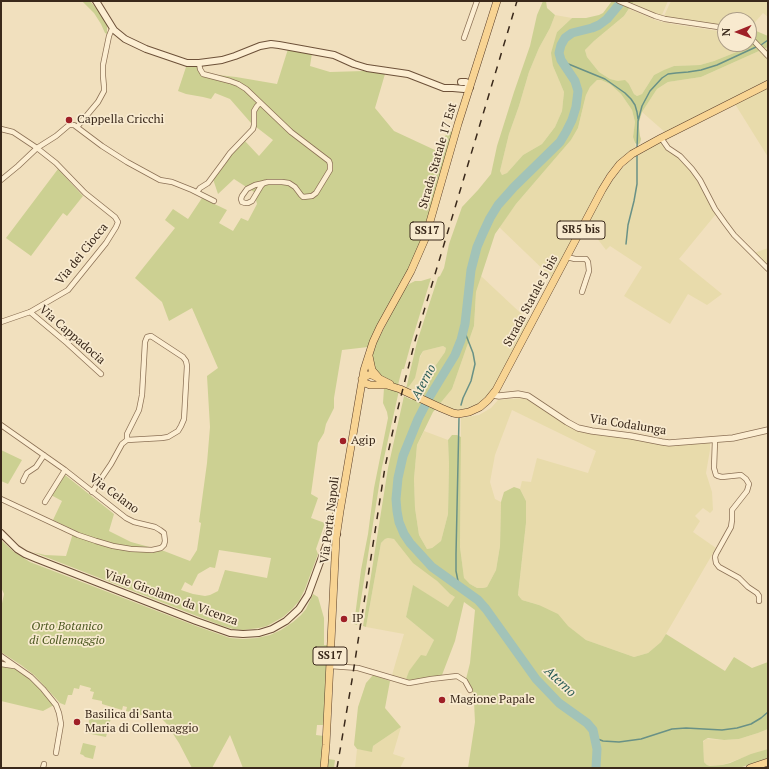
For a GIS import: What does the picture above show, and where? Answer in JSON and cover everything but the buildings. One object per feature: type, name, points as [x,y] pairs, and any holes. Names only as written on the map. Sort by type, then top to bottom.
[{"type":"main road","points":[[96,1],[113,28],[120,36],[139,47],[187,63],[217,61],[266,44],[279,44],[338,56],[364,68],[408,74],[444,88],[465,89],[470,87],[466,82],[461,82]]},
{"type":"main road","name":"Strada Statale 17 Est","points":[[362,379],[368,354],[373,342],[411,271],[422,246],[497,1]]},
{"type":"main road","points":[[449,88],[475,73]]},
{"type":"main road","name":"Strada Statale 5 bis","points":[[378,377],[453,413],[458,414],[469,412],[484,404],[493,394],[602,190],[620,164],[632,154],[661,138],[768,84]]},
{"type":"main road","points":[[459,89],[464,92],[466,99]]},
{"type":"main road","points":[[368,354],[372,370],[378,377]]},
{"type":"main road","points":[[362,379],[371,375],[378,377]]},
{"type":"main road","name":"Strada Statale 5 bis","points":[[362,379],[368,385],[385,385],[394,387],[417,396]]},
{"type":"main road","name":"Via Porta Napoli","points":[[324,768],[330,666],[331,539],[337,534],[362,379]]},
{"type":"main road","points":[[359,401],[366,391],[375,386]]},
{"type":"main road","name":"Viale Girolamo da Vicenza","points":[[1,533],[24,554],[230,633],[255,634],[267,631],[286,621],[296,613],[302,605],[308,595],[323,551],[331,539],[334,518],[340,508]]},
{"type":"main road","points":[[750,768],[768,762]]},
{"type":"street","points":[[464,38],[477,1]]},
{"type":"street","points":[[619,1],[655,16],[670,20],[717,27]]},
{"type":"street","points":[[78,127],[98,102],[104,91],[103,66],[109,36],[113,28]]},
{"type":"street","points":[[757,44],[768,56]]},
{"type":"street","points":[[199,63],[203,74],[225,79],[246,89],[291,132],[328,161],[331,166],[330,170],[312,196],[302,196],[295,187],[289,183],[264,183],[245,190],[241,198],[242,202],[248,203],[252,201],[264,183]]},
{"type":"street","points":[[197,192],[208,183],[230,153],[253,129],[254,111],[260,103]]},
{"type":"street","points":[[1,180],[37,148],[56,136],[69,125],[74,125],[127,162],[160,180],[172,182],[214,201]]},
{"type":"street","points":[[1,129],[13,132],[37,148]]},
{"type":"street","points":[[661,138],[668,148],[680,156],[700,180],[729,229],[768,269]]},
{"type":"street","name":"Via dei Ciocca","points":[[1,322],[30,312],[68,290],[106,243],[118,222],[115,217],[84,193],[56,163],[37,148]]},
{"type":"street","points":[[567,257],[574,259],[586,259],[588,262],[589,271],[582,292]]},
{"type":"street","name":"Via Cappadocia","points":[[30,312],[101,374]]},
{"type":"street","points":[[92,492],[126,440],[127,434],[140,407],[145,342],[147,337],[151,336],[183,357],[186,361],[184,421],[178,431],[168,437],[126,440]]},
{"type":"street","name":"Via Codalunga","points":[[493,394],[499,396],[521,394],[528,396],[573,426],[666,443],[742,437],[768,430]]},
{"type":"street","name":"Via Celano","points":[[1,425],[44,455],[126,518],[160,530],[165,536],[164,545],[158,549],[139,550],[122,548],[96,541],[71,532],[1,500]]},
{"type":"street","points":[[715,440],[714,468],[716,475],[721,477],[741,475],[746,478],[749,484],[747,491],[732,510],[732,524],[716,554],[716,563],[719,567],[739,578],[757,593],[759,596],[759,601]]},
{"type":"street","points":[[23,481],[27,473],[36,468],[44,455]]},
{"type":"street","points":[[45,502],[64,470]]},
{"type":"street","points":[[1,656],[27,674],[43,689],[57,707],[61,724],[56,753]]},
{"type":"street","points":[[1,664],[18,667]]},
{"type":"street","points":[[330,666],[358,668],[409,683],[457,676],[464,681],[470,690]]},
{"type":"shaded area","points":[[634,1],[668,1],[661,17],[631,5]]},
{"type":"shaded area","points":[[671,1],[768,1],[768,17],[763,13],[757,20],[757,12],[717,12],[717,27],[663,18]]},
{"type":"shaded area","points":[[629,9],[658,21],[717,31],[717,52],[736,52],[700,65],[674,66],[654,75],[642,94],[637,96],[634,94],[629,84],[610,79],[599,72],[587,57],[585,50],[624,16]]},
{"type":"shaded area","points":[[555,15],[572,18],[557,32],[553,66],[564,92],[562,111],[555,127],[542,144],[523,155],[507,173],[502,175],[500,171],[509,134],[529,72]]},
{"type":"shaded area","points":[[768,47],[768,80],[666,133],[642,112],[657,89],[668,82],[701,77]]},
{"type":"shaded area","points":[[597,80],[610,84],[621,94],[632,110],[635,122],[633,137],[636,148],[618,161],[605,177],[552,278],[499,227],[516,204],[571,140],[578,128],[586,95],[590,87]]},
{"type":"shaded area","points":[[768,87],[768,157],[735,104]]},
{"type":"shaded area","points":[[661,142],[667,150],[678,157],[693,174],[716,214],[679,259],[722,294],[707,305],[688,294],[670,324],[624,296],[642,267],[610,246],[606,250],[593,233],[583,233],[608,187],[617,174],[628,162]]},
{"type":"shaded area","points":[[768,248],[768,265],[754,253]]},
{"type":"shaded area","points":[[481,276],[529,321],[491,392],[481,403],[474,407],[463,410],[453,410],[439,404],[452,389],[474,326],[476,292]]},
{"type":"shaded area","points":[[443,346],[446,348],[445,352],[417,389],[415,394],[406,389],[423,351]]},
{"type":"shaded area","points":[[524,398],[537,404],[562,422],[580,432],[629,438],[662,445],[710,443],[706,473],[712,492],[713,510],[710,513],[703,508],[695,516],[700,521],[693,532],[716,548],[661,642],[648,653],[634,657],[586,640],[539,605],[522,600],[518,595],[526,523],[526,501],[520,489],[522,481],[531,482],[537,458],[588,473],[596,451],[512,410],[495,455],[490,482],[495,499],[501,502],[500,546],[496,570],[487,587],[477,588],[464,579],[460,547],[461,418],[479,415],[491,408],[498,400]]},
{"type":"shaded area","points":[[424,431],[448,440],[449,465],[448,514],[441,541],[432,548],[427,549],[419,535],[415,508],[414,479],[417,445]]},
{"type":"shaded area","points":[[388,538],[394,539],[450,594],[456,597],[448,607],[413,586],[406,617],[434,640],[426,656],[409,671],[406,679],[392,675],[404,634],[366,627],[381,543]]},
{"type":"shaded area","points":[[401,727],[393,754],[405,758],[400,768],[355,768],[357,749],[372,751],[373,746]]},
{"type":"shaded area","points":[[768,729],[768,749],[722,765],[710,766],[704,762],[703,742],[706,739],[739,739]]},
{"type":"green space","points":[[82,1],[90,1],[96,8],[107,24],[107,34],[94,13]]},
{"type":"green space","points":[[543,1],[546,1],[547,8],[555,15],[529,72],[509,134],[500,171],[502,175],[507,173],[523,155],[542,144],[555,127],[562,111],[564,92],[553,66],[551,53],[557,32],[572,18],[586,18],[599,15],[603,13],[612,1],[634,1],[624,16],[585,50],[587,57],[599,72],[610,79],[618,81],[625,80],[637,96],[642,94],[654,75],[674,66],[700,65],[736,52],[757,52],[701,77],[668,82],[657,89],[642,112],[639,122],[641,139],[638,145],[635,143],[633,137],[635,122],[632,110],[621,94],[610,84],[601,80],[597,80],[590,87],[586,95],[578,128],[571,140],[516,204],[495,234],[476,292],[474,326],[452,389],[433,412],[417,445],[414,479],[415,508],[419,535],[427,549],[432,548],[441,541],[448,514],[448,440],[452,435],[457,435],[461,437],[460,547],[464,578],[470,584],[477,588],[487,587],[496,570],[500,546],[501,502],[504,492],[514,487],[520,489],[526,501],[526,523],[518,595],[522,600],[539,605],[558,614],[568,626],[586,640],[634,657],[648,653],[661,642],[666,634],[725,671],[734,657],[752,668],[768,662],[768,729],[739,739],[724,740],[708,738],[703,741],[704,762],[710,766],[730,763],[768,749],[768,758],[739,768],[468,768],[475,722],[473,693],[466,679],[470,663],[475,610],[464,602],[455,641],[442,675],[413,681],[406,679],[409,671],[421,655],[426,656],[434,640],[406,617],[413,585],[448,607],[455,597],[413,563],[394,539],[388,538],[381,543],[366,627],[363,626],[388,468],[404,396],[412,400],[417,389],[431,372],[445,352],[446,348],[443,346],[423,351],[420,356],[415,378],[406,389],[417,342],[438,277],[444,268],[449,244],[462,207],[491,174],[497,146],[530,46],[537,15]]},
{"type":"green space","points":[[757,31],[768,36],[768,47],[757,52]]},
{"type":"green space","points":[[288,49],[312,53],[310,66],[330,72],[364,71],[385,74],[375,108],[394,131],[437,151],[448,131],[453,132],[422,238],[411,265],[368,347],[342,350],[334,398],[334,408],[326,424],[324,433],[318,443],[311,494],[318,498],[311,518],[325,523],[316,549],[318,554],[305,589],[299,601],[283,617],[267,626],[243,630],[220,625],[33,552],[45,555],[66,556],[74,530],[53,520],[62,501],[51,495],[65,475],[114,514],[109,531],[131,542],[164,551],[190,561],[197,550],[210,427],[207,376],[218,368],[192,308],[169,321],[162,302],[135,278],[175,228],[165,220],[173,209],[188,219],[202,198],[227,210],[219,223],[233,231],[241,218],[248,221],[257,204],[254,192],[234,179],[218,194],[213,179],[233,151],[244,140],[259,156],[273,140],[251,123],[230,99],[215,93],[211,99],[178,91],[187,64],[197,65],[200,73],[277,84]],"holes":[[[219,550],[271,558],[267,578],[225,570],[218,591],[210,595],[205,596],[193,594],[181,590],[185,582],[192,586],[198,574],[210,567],[215,568]]]},
{"type":"green space","points":[[58,169],[83,196],[67,216],[63,213],[31,256],[6,238]]},
{"type":"green space","points":[[431,278],[398,385],[400,386],[382,467],[357,625],[354,624],[361,570],[368,534],[374,488],[388,418],[383,403],[384,388],[375,371],[372,357],[377,342],[403,291],[409,284],[415,281]]},
{"type":"green space","points":[[1,450],[22,460],[8,484],[1,481]]},
{"type":"green space","name":"Orto Botanico di Collemaggio","points":[[1,540],[14,552],[30,562],[230,638],[257,638],[270,635],[281,630],[301,615],[306,609],[313,594],[318,597],[324,618],[324,645],[327,645],[325,725],[317,725],[316,735],[324,736],[328,759],[335,760],[334,768],[243,768],[230,735],[212,768],[192,768],[179,743],[166,723],[159,716],[155,719],[126,711],[127,707],[123,706],[122,710],[102,704],[102,701],[92,699],[94,692],[90,691],[91,688],[80,685],[79,689],[74,688],[72,695],[68,695],[65,705],[60,703],[34,675],[1,652],[1,608],[4,594],[1,587]]},
{"type":"green space","points":[[1,666],[16,669],[29,678],[54,705],[43,711],[1,701]]},
{"type":"green space","points":[[373,675],[390,681],[385,708],[401,727],[373,746],[372,752],[357,749],[354,745],[358,707],[366,683]]},
{"type":"green space","points":[[91,713],[111,718],[106,737],[86,733]]},
{"type":"green space","points":[[83,743],[96,746],[93,759],[80,754]]},
{"type":"waterway","name":"Aterno","points":[[596,768],[597,749],[593,730],[587,723],[559,703],[536,679],[478,600],[432,567],[410,543],[399,522],[396,499],[398,478],[403,456],[418,419],[455,355],[461,340],[465,324],[471,270],[477,247],[483,233],[498,205],[514,187],[560,142],[572,120],[576,107],[578,91],[575,81],[561,60],[559,53],[561,45],[565,38],[572,33],[599,25],[607,19],[622,1]]},
{"type":"waterway","points":[[761,45],[768,40]]},
{"type":"waterway","points":[[637,148],[638,121],[642,106],[650,91],[662,78],[668,74],[701,70],[717,65],[745,52]]},
{"type":"waterway","points":[[560,56],[566,63],[605,79],[625,93],[635,105],[638,119]]},
{"type":"waterway","points":[[626,244],[628,225],[637,184],[637,156]]},
{"type":"waterway","points":[[461,405],[471,381],[475,364],[473,353],[464,330]]},
{"type":"waterway","points":[[459,418],[456,571],[459,586]]},
{"type":"waterway","points":[[595,738],[603,741],[619,742],[641,739],[672,729],[686,728],[722,730],[737,728],[751,724],[768,712]]},
{"type":"railway","points":[[337,768],[385,467],[397,412],[415,341],[517,1]]},
{"type":"place","name":"Cappella Cricchi","points":[[69,120]]},
{"type":"place","name":"Agip","points":[[343,441]]},
{"type":"place","name":"IP","points":[[344,619]]},
{"type":"place","name":"Magione Papale","points":[[442,700]]},
{"type":"place","name":"Basilica di Santa Maria di Collemaggio","points":[[77,722]]}]
